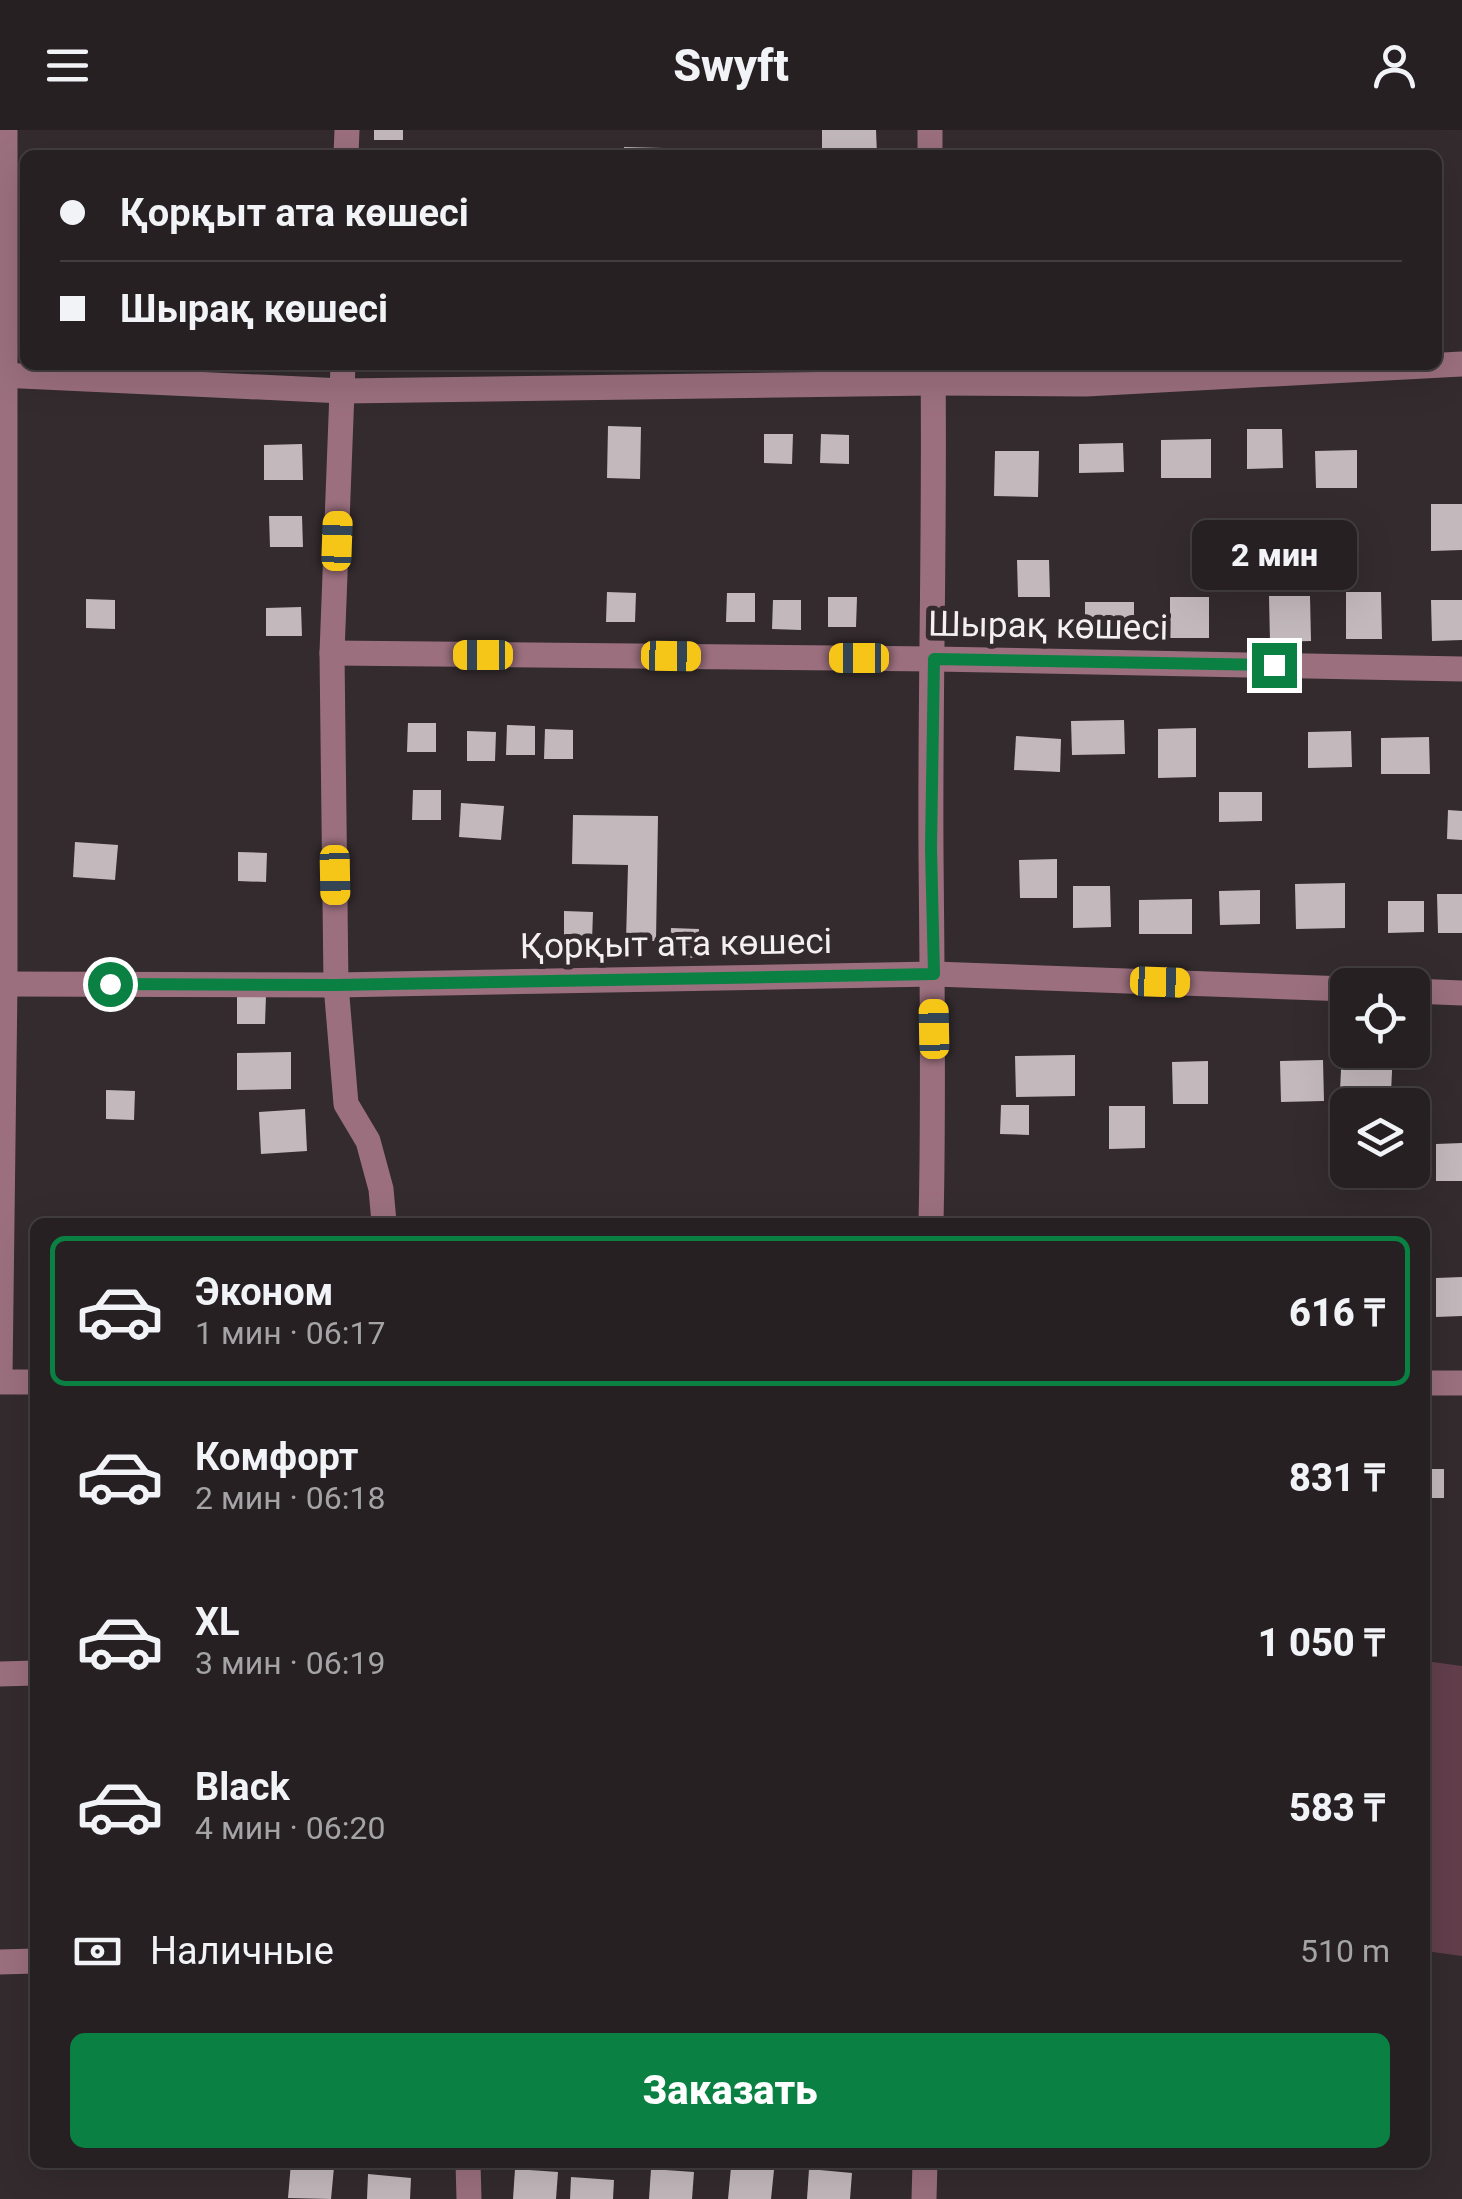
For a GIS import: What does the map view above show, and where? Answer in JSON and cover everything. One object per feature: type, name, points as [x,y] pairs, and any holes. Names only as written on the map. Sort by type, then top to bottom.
[{"type":"street","points":[[6,130],[5,984],[0,1380],[30,1382]]},
{"type":"street","points":[[3,374],[343,378],[933,374],[1086,384],[1349,370]]},
{"type":"street","points":[[932,1218],[933,374]]},
{"type":"street","points":[[343,378],[332,654],[336,985],[346,1104],[368,1141],[381,1189],[384,1218]]},
{"type":"street","name":"Шырақ көшесі","points":[[332,654],[1462,669]]},
{"type":"street","name":"Қорқыт ата көшесі","points":[[5,984],[336,985],[934,974],[1330,988]]},
{"type":"street","points":[[1430,992],[1462,993]]},
{"type":"street","points":[[1430,1383],[1462,1382]]},
{"type":"street","points":[[0,1674],[30,1673]]},
{"type":"street","points":[[0,1962],[30,1961]]},
{"type":"street","points":[[468,2168],[469,2199]]},
{"type":"street","points":[[924,2199],[926,2168]]},
{"type":"shaded area","points":[[1430,1662],[1462,1666],[1462,1956],[1430,1952]]},
{"type":"building","points":[[374,130],[403,130],[403,140],[374,140]]},
{"type":"building","points":[[822,130],[876,130],[877,150],[822,150]]},
{"type":"building","points":[[624,147],[664,148],[664,150]]},
{"type":"building","points":[[608,426],[641,427],[640,479],[607,478]]},
{"type":"building","points":[[1247,429],[1282,429],[1283,468],[1247,469]]},
{"type":"building","points":[[764,434],[793,434],[792,464],[764,463]]},
{"type":"building","points":[[821,434],[849,435],[849,464],[820,463]]},
{"type":"building","points":[[1211,439],[1211,478],[1161,478],[1161,440]]},
{"type":"building","points":[[1123,443],[1124,472],[1079,473],[1079,444]]},
{"type":"building","points":[[302,444],[303,480],[264,480],[264,445]]},
{"type":"building","points":[[1357,450],[1357,488],[1316,488],[1315,451]]},
{"type":"building","points":[[995,451],[1039,451],[1038,497],[994,496]]},
{"type":"building","points":[[1431,504],[1462,504],[1462,550],[1431,551]]},
{"type":"building","points":[[269,516],[302,516],[303,547],[270,547]]},
{"type":"building","points":[[1017,560],[1049,560],[1050,597],[1018,597]]},
{"type":"building","points":[[607,592],[636,593],[635,622],[606,622]]},
{"type":"building","points":[[1346,592],[1381,592],[1382,639],[1346,639]]},
{"type":"building","points":[[727,593],[755,593],[755,622],[726,622]]},
{"type":"building","points":[[1269,596],[1310,596],[1311,641],[1270,642]]},
{"type":"building","points":[[828,597],[857,597],[856,627],[828,627]]},
{"type":"building","points":[[1170,597],[1209,597],[1209,638],[1170,638]]},
{"type":"building","points":[[86,599],[115,600],[115,629],[86,628]]},
{"type":"building","points":[[773,600],[801,600],[801,630],[772,629]]},
{"type":"building","points":[[1431,600],[1462,600],[1462,640],[1432,641]]},
{"type":"building","points":[[1085,602],[1134,602],[1134,635],[1085,636]]},
{"type":"building","points":[[301,607],[302,636],[266,636],[266,608]]},
{"type":"building","points":[[1124,720],[1125,754],[1072,755],[1071,721]]},
{"type":"building","points":[[408,723],[436,723],[436,752],[407,752]]},
{"type":"building","points":[[507,725],[535,726],[535,755],[506,755]]},
{"type":"building","points":[[1196,728],[1196,777],[1158,778],[1158,729]]},
{"type":"building","points":[[545,729],[573,730],[573,759],[544,759]]},
{"type":"building","points":[[467,731],[496,732],[495,761],[467,761]]},
{"type":"building","points":[[1351,731],[1352,767],[1308,768],[1308,732]]},
{"type":"building","points":[[1016,736],[1061,739],[1060,772],[1014,770]]},
{"type":"building","points":[[1429,737],[1430,774],[1381,774],[1381,738]]},
{"type":"building","points":[[413,790],[441,790],[441,820],[412,820]]},
{"type":"building","points":[[1219,792],[1262,792],[1262,821],[1219,822]]},
{"type":"building","points":[[461,803],[504,806],[501,840],[459,837]]},
{"type":"building","points":[[1448,810],[1462,811],[1462,840],[1447,839]]},
{"type":"building","points":[[573,815],[658,816],[656,941],[626,941],[628,865],[572,864]]},
{"type":"building","points":[[75,842],[118,845],[115,880],[73,877]]},
{"type":"building","points":[[238,852],[267,853],[266,882],[238,881]]},
{"type":"building","points":[[1057,859],[1057,898],[1020,898],[1019,860]]},
{"type":"building","points":[[1345,883],[1345,928],[1296,929],[1295,884]]},
{"type":"building","points":[[1073,886],[1110,886],[1111,927],[1073,928]]},
{"type":"building","points":[[1260,890],[1260,924],[1220,925],[1219,891]]},
{"type":"building","points":[[1437,894],[1462,894],[1462,933],[1438,933]]},
{"type":"building","points":[[1192,899],[1192,934],[1139,934],[1139,900]]},
{"type":"building","points":[[1388,901],[1424,901],[1424,932],[1388,933]]},
{"type":"building","points":[[564,911],[593,912],[592,941],[564,941]]},
{"type":"building","points":[[671,928],[699,929],[699,958],[670,957]]},
{"type":"building","points":[[237,994],[266,995],[265,1024],[237,1024]]},
{"type":"building","points":[[291,1052],[291,1089],[237,1090],[237,1053]]},
{"type":"building","points":[[1075,1055],[1075,1096],[1016,1097],[1015,1056]]},
{"type":"building","points":[[1323,1060],[1324,1101],[1281,1102],[1280,1061]]},
{"type":"building","points":[[1208,1061],[1208,1104],[1173,1104],[1172,1062]]},
{"type":"building","points":[[1341,1068],[1392,1068],[1391,1088],[1340,1088]]},
{"type":"building","points":[[106,1090],[135,1091],[134,1120],[106,1119]]},
{"type":"building","points":[[1001,1105],[1029,1105],[1029,1135],[1000,1134]]},
{"type":"building","points":[[1109,1106],[1145,1106],[1145,1148],[1109,1149]]},
{"type":"building","points":[[305,1109],[307,1151],[261,1154],[259,1112]]},
{"type":"building","points":[[1462,1143],[1462,1181],[1436,1181],[1436,1144]]},
{"type":"building","points":[[1462,1277],[1462,1316],[1436,1317],[1436,1278]]},
{"type":"building","points":[[1430,1469],[1444,1469],[1444,1498],[1430,1498]]},
{"type":"building","points":[[291,2168],[334,2168],[331,2199],[288,2198]]},
{"type":"building","points":[[731,2168],[774,2170],[771,2199],[728,2199]]},
{"type":"building","points":[[515,2169],[558,2172],[556,2199],[513,2199]]},
{"type":"building","points":[[651,2169],[694,2172],[692,2199],[649,2199]]},
{"type":"building","points":[[809,2169],[852,2173],[850,2199],[807,2199]]},
{"type":"building","points":[[368,2174],[411,2178],[410,2199],[367,2199]]},
{"type":"building","points":[[571,2177],[614,2180],[613,2199],[570,2199]]},
{"type":"route","points":[[110,984],[336,985],[934,974],[931,848],[934,659],[1274,665]]}]
